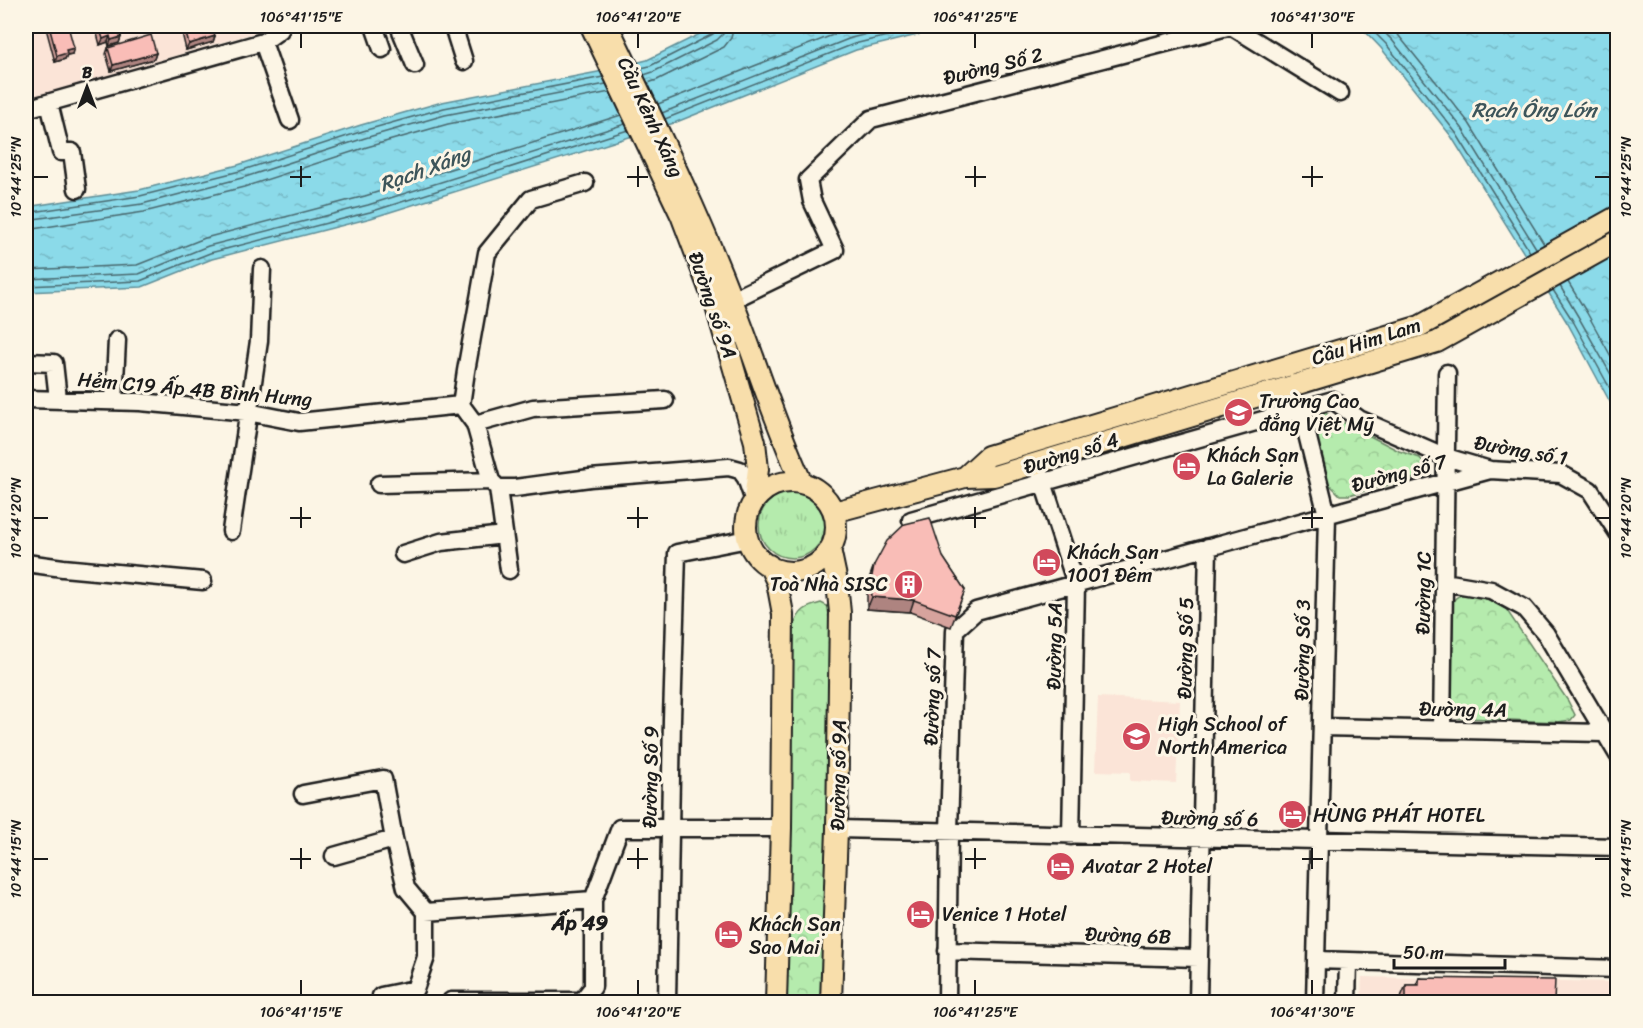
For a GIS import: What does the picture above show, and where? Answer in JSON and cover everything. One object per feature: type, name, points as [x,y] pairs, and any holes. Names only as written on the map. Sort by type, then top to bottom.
[{"type":"main road","name":"Cầu Kênh Xáng","points":[[591,26],[688,211]]},
{"type":"main road","name":"Cầu Kênh Xáng","points":[[608,26],[688,211]]},
{"type":"main road","name":"Đường số 9A","points":[[688,211],[732,300],[802,483]]},
{"type":"main road","name":"Đường số 9A","points":[[688,211],[755,442],[758,469],[754,501]]},
{"type":"main road","name":"Cầu Him Lam","points":[[1130,413],[1420,326],[1617,216]]},
{"type":"main road","name":"Cầu Him Lam","points":[[1138,433],[1437,342],[1617,241]]},
{"type":"main road","name":"Đường số 4","points":[[965,477],[988,456],[1130,413]]},
{"type":"main road","name":"Đường số 4","points":[[834,512],[965,477],[994,476],[1138,433]]},
{"type":"main road","points":[[789,482],[802,483],[815,489],[826,499],[834,512],[836,527],[833,542],[821,560],[810,567],[796,571],[769,566],[753,551],[748,539],[746,527],[748,513],[754,501],[764,491],[775,485],[789,482]]},
{"type":"main road","name":"Đường số 9A","points":[[830,549],[837,582],[840,613],[837,830],[831,1002]]},
{"type":"main road","points":[[769,566],[777,582],[783,614],[782,828],[776,1002]]},
{"type":"street","points":[[26,109],[263,42],[282,26]]},
{"type":"street","points":[[374,26],[382,49]]},
{"type":"street","points":[[399,26],[415,65]]},
{"type":"street","points":[[453,26],[464,61]]},
{"type":"street","name":"Đường Số 2","points":[[732,300],[835,250],[812,201],[808,180],[871,119],[1231,26],[1340,93]]},
{"type":"street","points":[[263,42],[290,120]]},
{"type":"street","points":[[48,103],[61,152],[72,152],[77,189]]},
{"type":"street","points":[[509,570],[494,484],[475,424],[461,405],[487,253],[531,199],[585,183]]},
{"type":"street","points":[[231,531],[259,341],[262,269]]},
{"type":"street","points":[[114,401],[117,340]]},
{"type":"street","name":"Hẻm C19 Ấp 4B Bình Hưng","points":[[26,362],[54,363],[58,399]]},
{"type":"street","name":"Đường 1C","points":[[1443,730],[1447,374]]},
{"type":"street","name":"Hẻm C19 Ấp 4B Bình Hưng","points":[[26,399],[114,401],[248,412],[299,422],[461,405]]},
{"type":"street","points":[[475,424],[533,408],[665,400]]},
{"type":"street","name":"Đường số 1","points":[[1301,410],[1333,400],[1359,419],[1446,457],[1490,470],[1561,474],[1590,490],[1617,533]]},
{"type":"street","points":[[911,520],[1301,410]]},
{"type":"street","name":"Đường số 4","points":[[1138,433],[1146,453],[1301,410]]},
{"type":"street","name":"Đường Số 3","points":[[1301,410],[1327,515],[1315,1002]]},
{"type":"street","name":"Đường 5A","points":[[1037,464],[1076,584],[1071,836]]},
{"type":"street","points":[[379,484],[494,484],[515,488],[590,478],[729,467],[740,470],[746,478],[754,501]]},
{"type":"street","name":"Đường số 7","points":[[947,1002],[955,630],[976,611],[1490,470]]},
{"type":"street","points":[[403,554],[441,542],[504,535]]},
{"type":"street","name":"Đường Số 9","points":[[667,1002],[677,553],[748,539]]},
{"type":"street","name":"Đường Số 5","points":[[1198,1002],[1208,547]]},
{"type":"street","points":[[26,563],[203,581]]},
{"type":"street","points":[[1444,582],[1491,590],[1524,608],[1546,633],[1617,755]]},
{"type":"street","name":"Đường 4A","points":[[1322,727],[1603,733]]},
{"type":"street","points":[[303,794],[383,779],[406,888],[426,912],[426,957],[415,989],[381,996]]},
{"type":"street","points":[[451,1001],[582,1001],[593,987],[593,900],[620,828],[782,828]]},
{"type":"street","name":"Đường số 6","points":[[837,830],[1617,847]]},
{"type":"street","points":[[334,856],[394,839]]},
{"type":"street","points":[[426,912],[593,900]]},
{"type":"street","name":"Đường 6B","points":[[947,951],[1199,958]]},
{"type":"street","points":[[1316,960],[1617,969]]},
{"type":"street","points":[[1347,1002],[1348,961]]},
{"type":"shaded area","points":[[26,26],[268,26],[267,29],[26,99]]},
{"type":"shaded area","name":"High School of North America","points":[[1098,697],[1180,701],[1176,783],[1130,781],[1130,772],[1095,771]]},
{"type":"shaded area","points":[[1362,977],[1612,982],[1612,1002],[1361,1002]]},
{"type":"green space","points":[[1321,412],[1399,451],[1420,458],[1424,464],[1423,472],[1415,478],[1349,495],[1340,495],[1325,480],[1313,424],[1316,416]]},
{"type":"green space","points":[[798,492],[816,501],[823,512],[825,525],[823,538],[816,549],[805,556],[786,558],[768,549],[761,538],[759,519],[768,501],[779,494]]},
{"type":"green space","points":[[1467,594],[1490,600],[1506,609],[1568,701],[1575,715],[1571,720],[1558,722],[1459,718],[1452,714],[1449,706],[1450,610],[1456,598]]},
{"type":"green space","points":[[821,603],[829,607],[832,616],[823,1002],[784,1002],[794,626],[798,616],[804,610]]},
{"type":"water","name":"Rạch Xáng","points":[[716,26],[954,26],[856,50],[674,123],[371,218],[212,259],[142,287],[26,292],[26,207],[139,190],[238,165],[361,125],[442,102],[603,71],[647,60]]},
{"type":"water","name":"Rạch Ông Lớn","points":[[1360,26],[1617,26],[1617,415],[1568,324],[1451,136],[1381,48]]},
{"type":"building","points":[[49,26],[68,26],[74,48],[57,56]]},
{"type":"building","points":[[99,26],[118,26],[121,37],[111,40],[110,36],[103,39]]},
{"type":"building","points":[[212,26],[215,36],[189,44],[184,27]]},
{"type":"building","points":[[151,35],[156,53],[113,65],[108,48]]},
{"type":"building","name":"Toà Nhà SISC","points":[[930,518],[943,557],[965,590],[955,615],[914,600],[872,597],[871,581],[874,565],[887,541],[905,524]]},
{"type":"building","points":[[1419,978],[1555,980],[1554,1002],[1419,1002],[1419,1000],[1406,1000],[1406,985],[1419,985]]},
{"type":"place","name":"Trường Cao đẳng Việt Mỹ","points":[[1238,413]]},
{"type":"place","name":"Khách Sạn La Galerie","points":[[1186,467]]},
{"type":"place","name":"Khách Sạn 1001 Đêm","points":[[1046,563]]},
{"type":"place","name":"Toà Nhà SISC","points":[[909,584]]},
{"type":"place","name":"High School of North America","points":[[1137,736]]},
{"type":"place","name":"HÙNG PHÁT HOTEL","points":[[1292,815]]},
{"type":"place","name":"Avatar 2 Hotel","points":[[1061,866]]},
{"type":"place","name":"Venice 1 Hotel","points":[[921,914]]},
{"type":"place","name":"Khách Sạn Sao Mai","points":[[728,935]]},
{"type":"district","name":"Ấp 49","points":[[580,923]]}]
